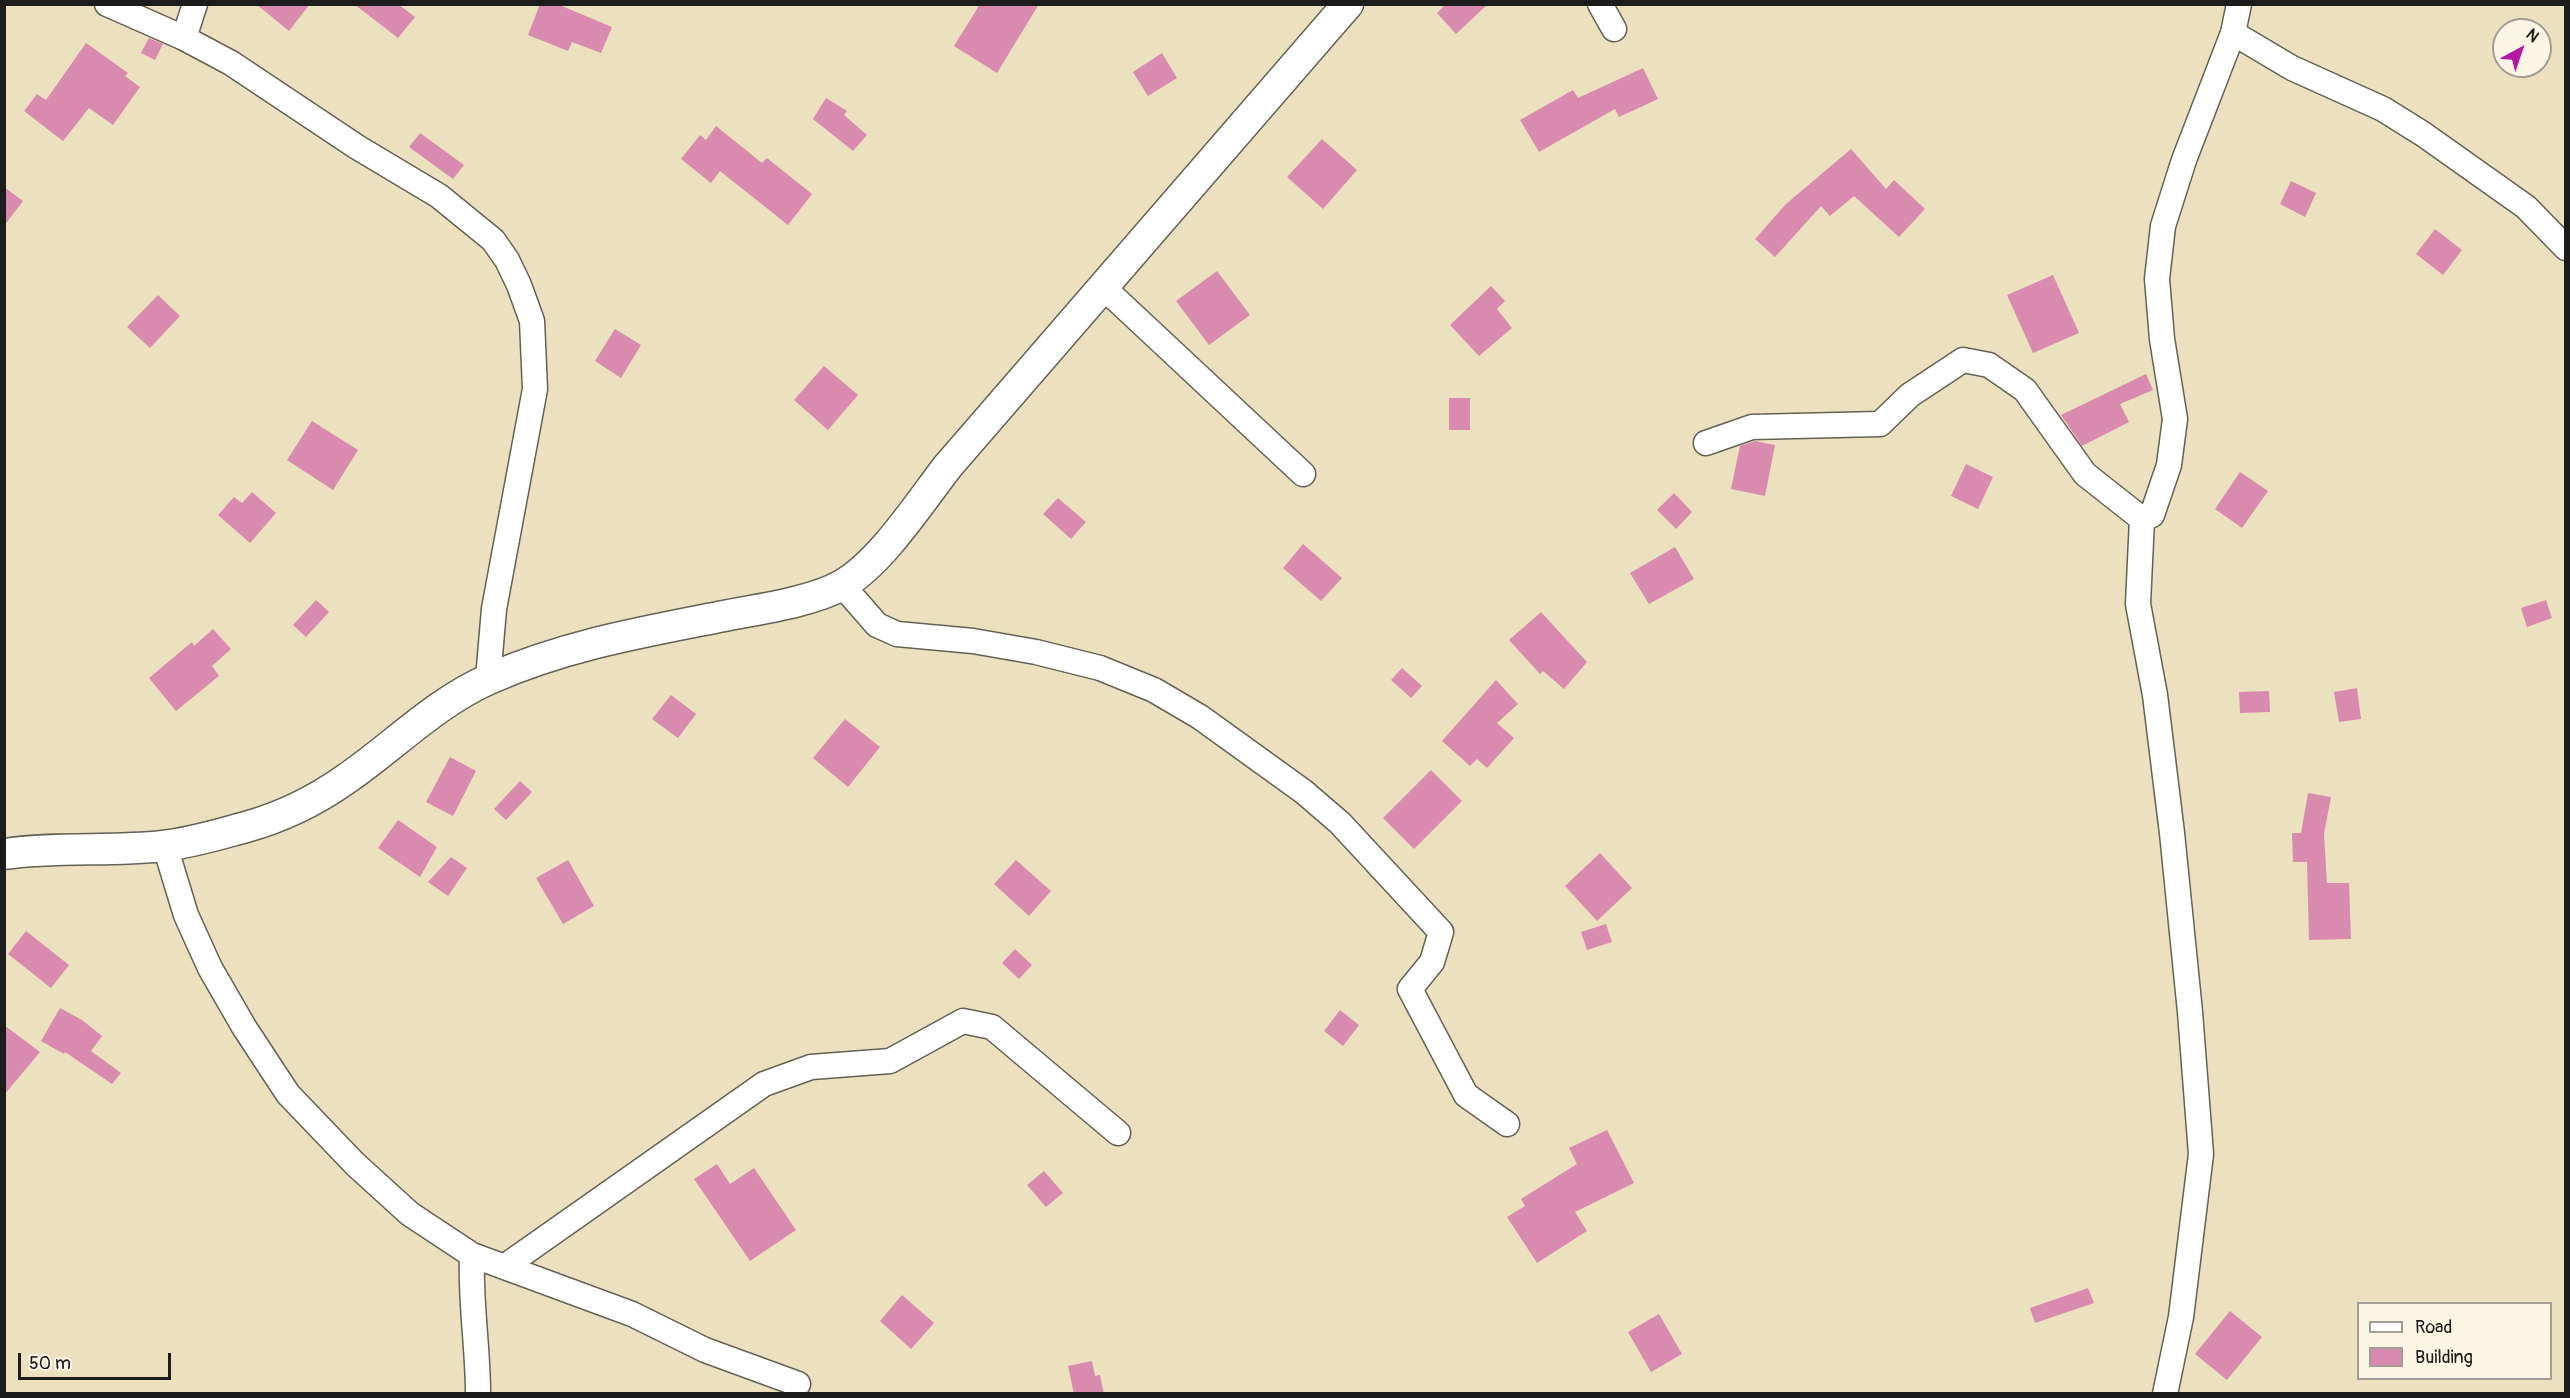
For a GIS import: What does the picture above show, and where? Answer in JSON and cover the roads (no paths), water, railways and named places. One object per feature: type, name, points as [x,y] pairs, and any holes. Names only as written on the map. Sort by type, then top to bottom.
[{"type":"street","points":[[107,4],[184,38],[231,63],[357,147],[439,196],[493,240],[512,268],[532,321],[535,389],[494,609],[488,679]]},
{"type":"street","points":[[184,38],[195,4]]},
{"type":"street","points":[[4,854],[30,850],[165,846],[293,812],[345,780],[424,718],[488,679],[557,653],[618,636],[821,594],[842,585],[893,536],[948,466],[1348,4]]},
{"type":"street","points":[[1600,4],[1614,29]]},
{"type":"street","points":[[2142,519],[2152,515],[2166,475],[2175,419],[2162,339],[2157,279],[2163,226],[2184,160],[2233,33],[2239,4]]},
{"type":"street","points":[[2233,33],[2292,68],[2383,109],[2424,134],[2526,207],[2565,248]]},
{"type":"street","points":[[1103,288],[1303,474]]},
{"type":"street","points":[[1706,443],[1752,427],[1880,424],[1910,395],[1963,360],[1989,365],[2025,390],[2085,474],[2142,519]]},
{"type":"street","points":[[2142,519],[2138,604],[2155,695],[2172,834],[2190,1012],[2200,1154],[2181,1317],[2165,1394]]},
{"type":"street","points":[[842,585],[877,625],[897,634],[973,641],[1036,652],[1100,668],[1154,690],[1200,717],[1304,792],[1340,824],[1441,932],[1432,962],[1410,989],[1466,1095],[1507,1124]]},
{"type":"street","points":[[165,846],[186,915],[210,968],[244,1027],[288,1094],[355,1164],[410,1214],[472,1255],[632,1314],[705,1350],[798,1384]]},
{"type":"street","points":[[504,1267],[764,1084],[811,1067],[890,1061],[963,1021],[992,1026],[1118,1133]]},
{"type":"street","points":[[472,1255],[471,1283],[478,1360],[478,1394]]}]
